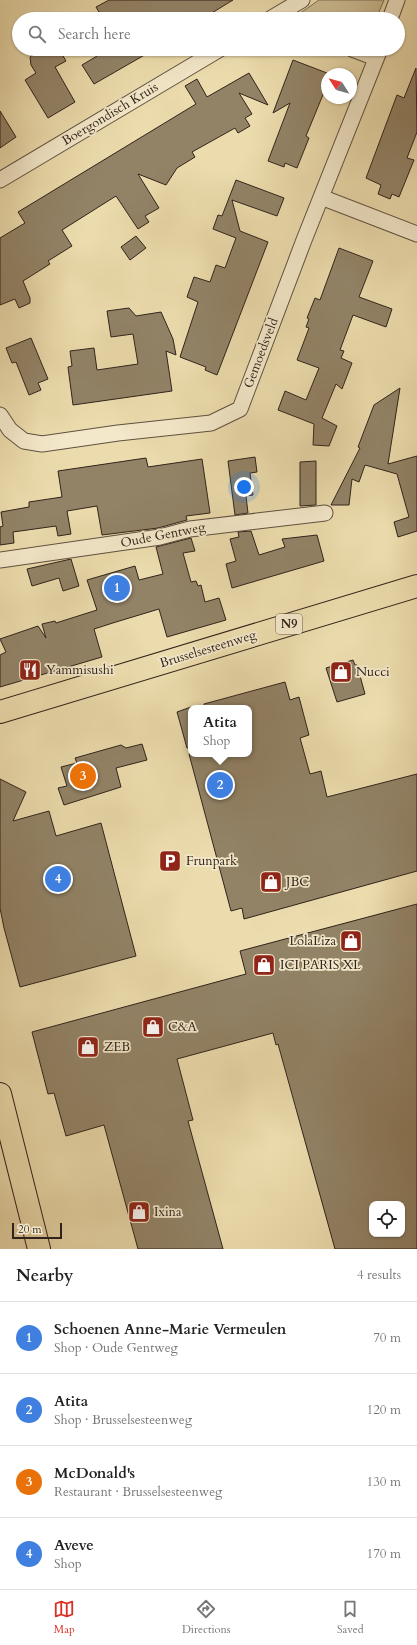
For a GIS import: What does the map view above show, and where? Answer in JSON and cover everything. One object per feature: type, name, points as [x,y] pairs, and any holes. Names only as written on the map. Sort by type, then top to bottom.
[{"type":"main road","name":"Brusselsesteenweg","points":[[0,712],[417,586]]},
{"type":"main road","points":[[0,1094],[39,1249]]},
{"type":"street","points":[[283,12],[302,0]]},
{"type":"street","points":[[393,12],[397,0]]},
{"type":"street","name":"Boergondisch Kruis","points":[[0,180],[208,56]]},
{"type":"street","name":"Gemoedsveld","points":[[0,415],[10,430],[24,441],[42,444],[118,433],[211,423],[240,409],[321,197],[377,56]]},
{"type":"street","points":[[321,197],[417,234]]},
{"type":"street","name":"Oude Gentweg","points":[[0,560],[160,537],[190,529],[325,513]]},
{"type":"shaded area","points":[[319,0],[384,0],[379,12],[302,12]]},
{"type":"building","points":[[109,0],[233,0],[213,12],[99,12],[96,7]]},
{"type":"building","points":[[63,56],[66,61],[55,67],[75,102],[48,118],[25,80],[36,73],[31,65],[30,57]]},
{"type":"building","points":[[97,56],[143,56],[94,84],[82,65]]},
{"type":"building","points":[[293,60],[321,71],[321,100],[306,136],[309,138],[297,168],[285,163],[284,167],[268,161],[290,103],[273,113]]},
{"type":"building","points":[[416,68],[417,132],[407,158],[414,160],[399,197],[392,194],[390,199],[378,194],[381,185],[366,178],[397,95],[404,98]]},
{"type":"building","points":[[249,73],[268,105],[239,93],[252,114],[245,118],[250,126],[238,133],[235,128],[192,152],[195,157],[177,168],[166,185],[138,174],[159,208],[145,216],[149,222],[138,229],[116,196],[62,230],[72,246],[48,261],[50,264],[23,281],[30,298],[30,303],[19,308],[15,299],[0,305],[0,238],[25,223],[18,212],[196,104],[185,86],[197,79],[207,97]]},
{"type":"building","points":[[0,111],[16,137],[0,148]]},
{"type":"building","points":[[236,180],[284,198],[277,216],[232,200],[240,231],[268,242],[217,375],[205,370],[206,367],[180,357],[198,302],[187,297],[194,277],[210,282],[216,265],[225,268],[236,238],[213,229],[218,215],[222,216]]},
{"type":"building","points":[[136,236],[146,248],[130,260],[121,247]]},
{"type":"building","points":[[339,248],[373,261],[359,297],[392,309],[386,327],[353,315],[340,350],[344,351],[341,358],[352,363],[342,389],[336,384],[322,418],[337,426],[329,446],[313,445],[314,424],[278,410],[285,391],[306,400],[319,368],[297,360],[309,328],[306,327],[309,319],[307,318],[315,298],[320,300]]},
{"type":"building","points":[[129,308],[136,316],[161,312],[173,339],[176,355],[166,351],[172,391],[73,405],[68,367],[72,366],[70,351],[94,348],[97,370],[138,364],[133,334],[111,337],[107,311]]},
{"type":"building","points":[[31,338],[48,379],[38,383],[41,390],[29,395],[16,362],[12,363],[6,348]]},
{"type":"building","points":[[400,388],[388,464],[417,456],[417,531],[398,537],[394,522],[409,517],[397,474],[365,465],[359,482],[352,479],[349,505],[331,505],[360,448],[358,447],[374,405]]},
{"type":"building","points":[[255,457],[257,472],[250,473],[253,495],[246,496],[248,513],[235,515],[228,461]]},
{"type":"building","points":[[146,458],[148,467],[202,459],[210,513],[186,516],[187,520],[158,528],[102,535],[97,506],[67,511],[71,534],[58,536],[56,526],[13,532],[14,543],[0,545],[0,527],[3,526],[1,512],[29,507],[29,502],[62,497],[58,471]]},
{"type":"building","points":[[316,461],[316,505],[300,506],[300,462]]},
{"type":"building","points":[[251,531],[259,555],[285,547],[282,539],[317,535],[324,561],[232,588],[226,564],[236,561],[230,539],[239,537],[238,532]]},
{"type":"building","points":[[191,538],[195,551],[183,553],[191,582],[196,581],[198,586],[201,585],[205,602],[219,598],[226,620],[167,637],[159,609],[94,629],[102,657],[0,687],[0,655],[6,652],[0,639],[38,626],[46,638],[42,624],[55,621],[56,623],[97,610],[87,580],[135,566],[139,580],[163,574],[156,547]]},
{"type":"building","points":[[71,559],[79,586],[63,591],[59,578],[32,586],[27,569]]},
{"type":"building","points":[[353,660],[355,665],[357,665],[365,694],[337,702],[326,668]]},
{"type":"building","points":[[285,682],[290,700],[299,697],[309,735],[300,738],[310,774],[321,771],[327,797],[417,774],[417,871],[244,919],[242,908],[231,911],[190,757],[252,757],[252,705],[204,704]]},
{"type":"building","points":[[188,708],[188,748],[187,748],[177,712]]},
{"type":"building","points":[[142,744],[147,760],[116,768],[121,787],[64,805],[58,788],[67,786],[61,767],[77,763],[75,758],[121,745],[126,748]]},
{"type":"building","points":[[0,779],[26,792],[13,821],[49,811],[56,836],[101,823],[136,956],[20,987],[0,908]]},
{"type":"building","points":[[417,904],[417,1249],[335,1249],[278,1044],[276,1045],[273,1033],[177,1059],[193,1120],[188,1121],[223,1249],[138,1249],[104,1125],[66,1136],[54,1093],[48,1094],[32,1032],[246,974],[240,951]]},
{"type":"place","name":"Schoenen Anne-Marie Vermeulen","points":[[117,588]]},
{"type":"place","name":"Yammisushi","points":[[30,670]]},
{"type":"place","name":"Nucci","points":[[341,672]]},
{"type":"place","name":"McDonald's","points":[[83,776]]},
{"type":"place","name":"Atita","points":[[220,785]]},
{"type":"place","name":"Frunpark","points":[[170,861]]},
{"type":"place","name":"Aveve","points":[[58,879]]},
{"type":"place","name":"JBC","points":[[271,882]]},
{"type":"place","name":"LolaLiza","points":[[351,941]]},
{"type":"place","name":"ICI PARIS XL","points":[[264,965]]},
{"type":"place","name":"C&A","points":[[153,1027]]},
{"type":"place","name":"ZEB","points":[[88,1047]]},
{"type":"place","name":"Ixina","points":[[139,1212]]}]
